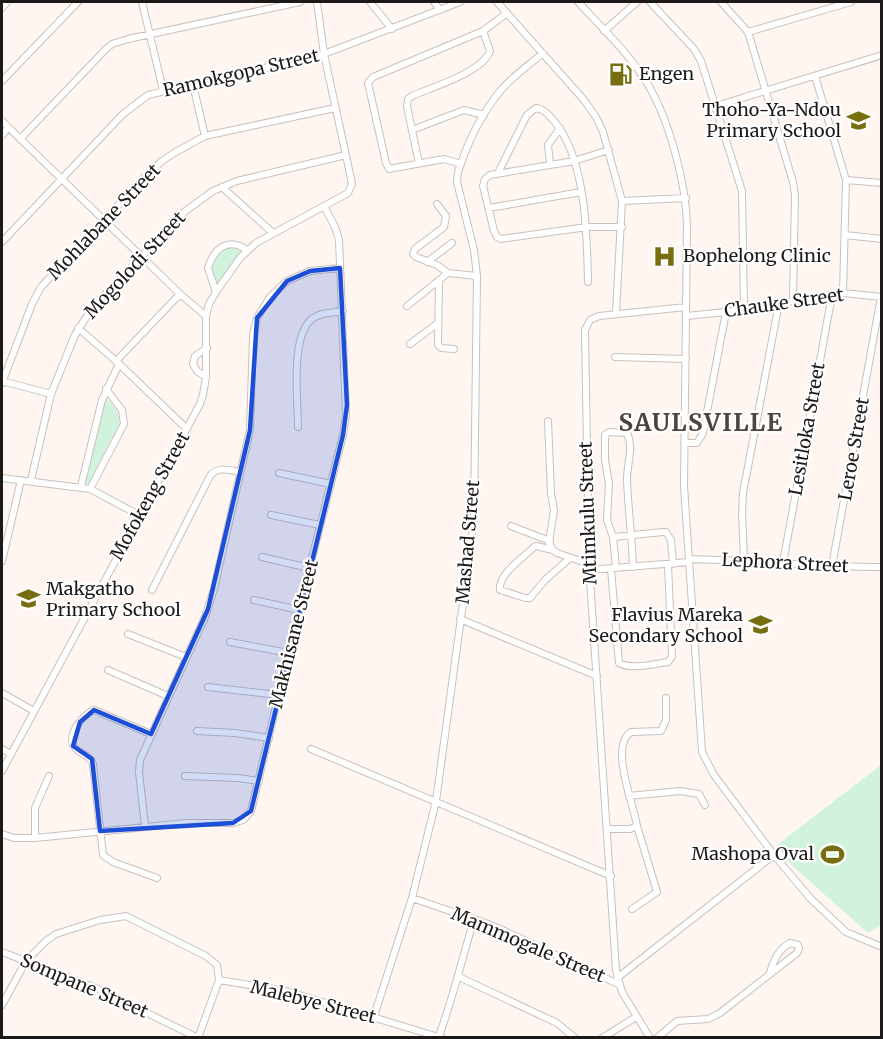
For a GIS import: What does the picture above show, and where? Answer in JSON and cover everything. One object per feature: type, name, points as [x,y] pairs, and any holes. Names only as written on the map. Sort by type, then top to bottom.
[{"type":"street","points":[[2,8],[7,2]]},
{"type":"street","points":[[2,81],[78,2]]},
{"type":"street","points":[[142,2],[163,90]]},
{"type":"street","points":[[20,139],[106,49],[120,41],[300,2]]},
{"type":"street","points":[[316,2],[324,54],[346,155]]},
{"type":"street","points":[[370,2],[392,29]]},
{"type":"street","points":[[434,2],[440,10]]},
{"type":"street","name":"Ramokgopa Street","points":[[2,242],[132,106],[148,95],[324,54],[460,2]]},
{"type":"street","points":[[497,2],[592,110],[609,150],[622,201],[616,313]]},
{"type":"street","points":[[578,2],[637,68],[651,91],[665,123],[686,198],[685,505],[702,752],[709,769],[774,855],[810,898],[838,926],[856,937],[882,946]]},
{"type":"street","points":[[604,31],[637,2]]},
{"type":"street","points":[[650,2],[697,53],[716,106],[742,191],[744,309]]},
{"type":"street","points":[[721,2],[748,32],[794,189],[793,301]]},
{"type":"street","points":[[748,32],[850,2]]},
{"type":"street","points":[[461,164],[444,159],[390,170],[387,167],[369,92],[369,80],[373,76],[483,31],[507,13]]},
{"type":"street","points":[[419,163],[407,106],[408,99],[474,69],[484,61],[490,51],[483,31]]},
{"type":"street","name":"Mashad Street","points":[[374,1016],[412,898],[436,801],[474,515],[477,276],[474,250],[457,182],[461,164],[484,115],[506,84],[543,53]]},
{"type":"street","points":[[716,106],[882,55]]},
{"type":"street","points":[[815,76],[846,180],[843,293]]},
{"type":"street","points":[[193,85],[205,136]]},
{"type":"street","name":"Mohlabane Street","points":[[2,382],[36,295],[162,161],[205,136],[335,108]]},
{"type":"street","points":[[498,173],[521,125],[536,108],[542,110],[560,128],[567,139],[574,161],[587,227],[588,282]]},
{"type":"street","points":[[412,130],[464,110],[484,115]]},
{"type":"street","points":[[2,122],[141,257],[206,316]]},
{"type":"street","points":[[2,135],[8,128]]},
{"type":"street","points":[[550,164],[548,145],[560,128]]},
{"type":"street","points":[[609,150],[574,161],[490,175],[485,179],[483,186],[495,234],[501,239],[587,227],[622,227]]},
{"type":"street","name":"Mogolodi Street","points":[[31,480],[51,394],[78,328],[92,308],[141,257],[193,205],[222,187],[237,181],[346,155]]},
{"type":"street","name":"Mofokeng Street","points":[[2,771],[204,395],[208,304],[247,250],[273,233],[348,193],[352,184],[346,155]]},
{"type":"street","points":[[846,180],[882,183]]},
{"type":"street","points":[[222,187],[273,233]]},
{"type":"street","points":[[489,208],[581,192]]},
{"type":"street","points":[[622,201],[686,198]]},
{"type":"street","points":[[437,204],[446,216],[444,227],[413,252],[416,257],[437,265],[448,273],[477,276]]},
{"type":"street","name":"Makhisane Street","points":[[2,834],[14,838],[35,838],[145,826],[241,822],[251,811],[343,435],[347,405],[338,234],[324,206]]},
{"type":"street","points":[[845,235],[882,238]]},
{"type":"street","points":[[427,262],[452,243]]},
{"type":"street","points":[[216,292],[208,268],[216,252],[227,244],[237,244],[247,250]]},
{"type":"street","points":[[145,826],[139,766],[151,734],[212,599],[252,419],[253,336],[257,318],[270,297],[287,281],[310,271],[340,268]]},
{"type":"street","points":[[407,306],[448,273]]},
{"type":"street","points":[[439,280],[438,347],[454,349]]},
{"type":"street","name":"Chauke Street","points":[[686,316],[726,312],[843,293],[881,297]]},
{"type":"street","points":[[81,486],[99,409],[118,362],[180,294]]},
{"type":"street","name":"Lesitloka Street","points":[[783,563],[832,295]]},
{"type":"street","name":"Leroe Street","points":[[832,566],[881,297]]},
{"type":"street","points":[[744,560],[743,493],[778,303]]},
{"type":"street","name":"Mtimkulu Street","points":[[618,981],[589,567],[585,330],[587,323],[594,317],[686,307]]},
{"type":"street","points":[[298,427],[299,339],[313,318],[320,314],[343,311]]},
{"type":"street","points":[[684,443],[697,443],[702,439],[726,312]]},
{"type":"street","points":[[410,344],[438,323]]},
{"type":"street","points":[[78,328],[118,362],[187,429]]},
{"type":"street","name":"Mofokeng Street","points":[[206,378],[197,371],[193,364],[195,356],[207,348]]},
{"type":"street","points":[[615,357],[686,359]]},
{"type":"street","points":[[2,382],[51,394]]},
{"type":"street","points":[[90,489],[124,424],[122,410],[106,389]]},
{"type":"street","points":[[548,420],[551,494],[554,510],[549,541],[553,550]]},
{"type":"street","points":[[613,537],[632,536],[666,532],[671,540],[672,657],[668,662],[624,666],[619,663],[613,537],[608,525],[607,510],[609,483],[605,460],[605,435],[609,432],[627,433],[630,443],[627,475],[632,536],[633,567]]},
{"type":"street","points":[[152,590],[213,472],[220,469],[240,472]]},
{"type":"street","points":[[279,473],[331,483]]},
{"type":"street","points":[[2,478],[81,486],[139,515]]},
{"type":"street","points":[[2,561],[21,480]]},
{"type":"street","points":[[270,515],[320,525]]},
{"type":"street","points":[[511,526],[549,541]]},
{"type":"street","points":[[570,558],[530,597],[525,598],[500,590],[500,584],[506,575],[536,546],[553,550],[570,558],[589,567]]},
{"type":"street","points":[[262,557],[309,568]]},
{"type":"street","name":"Lephora Street","points":[[589,567],[613,568],[689,561],[744,560],[882,567]]},
{"type":"street","points":[[254,600],[299,610]]},
{"type":"street","points":[[460,619],[597,676]]},
{"type":"street","points":[[128,634],[186,657]]},
{"type":"street","points":[[231,642],[289,653]]},
{"type":"street","points":[[108,670],[168,696]]},
{"type":"street","points":[[208,687],[279,695]]},
{"type":"street","points":[[2,693],[34,711]]},
{"type":"street","points":[[632,909],[657,892],[641,847],[629,796],[624,769],[624,740],[631,732],[661,731],[666,720],[666,698]]},
{"type":"street","points":[[151,734],[94,710],[87,713],[76,727],[72,739],[73,746],[90,758],[93,764],[103,855],[157,878]]},
{"type":"street","points":[[197,731],[269,738]]},
{"type":"street","points":[[2,749],[11,754]]},
{"type":"street","points":[[311,749],[611,876]]},
{"type":"street","points":[[35,838],[34,808],[49,776]]},
{"type":"street","points":[[185,776],[238,778],[258,782]]},
{"type":"street","points":[[629,796],[680,790],[699,794],[705,804]]},
{"type":"street","points":[[608,829],[630,829],[637,826]]},
{"type":"street","points":[[618,981],[774,855]]},
{"type":"street","name":"Mammogale Street","points":[[412,898],[494,926],[618,981],[636,1017],[650,1038]]},
{"type":"street","points":[[2,1005],[26,961],[56,934],[122,915],[136,920],[217,965],[219,980],[198,1038]]},
{"type":"street","points":[[440,1037],[474,920]]},
{"type":"street","points":[[657,1038],[677,1021],[708,1019],[716,1016],[796,953],[799,949],[798,945],[790,943],[783,946],[777,954],[770,973]]},
{"type":"street","name":"Sompane Street","points":[[2,952],[96,988],[198,1038]]},
{"type":"street","points":[[459,977],[557,1023],[574,1038]]},
{"type":"street","name":"Malebye Street","points":[[219,980],[286,991],[440,1037]]},
{"type":"street","points":[[602,1038],[636,1017]]},
{"type":"highlighted area","points":[[340,268],[347,405],[343,435],[251,811],[233,823],[100,831],[92,759],[73,746],[80,722],[94,710],[151,734],[208,609],[250,430],[257,318],[287,281],[310,271]]},
{"type":"green space","points":[[226,247],[243,250],[216,286],[211,267]]},
{"type":"green space","points":[[104,396],[116,411],[120,429],[92,481],[85,487],[83,482]]},
{"type":"green space","name":"Mashopa Oval","points":[[881,765],[881,925],[868,933],[789,863],[777,845]]},
{"type":"place","name":"Engen","points":[[621,74]]},
{"type":"place","name":"Thoho-Ya-Ndou Primary School","points":[[859,120]]},
{"type":"place","name":"Bophelong Clinic","points":[[665,256]]},
{"type":"place","name":"Makgatho Primary School","points":[[28,599]]},
{"type":"place","name":"Flavius Mareka Secondary School","points":[[761,625]]},
{"type":"place","name":"Mashopa Oval","points":[[832,854]]},
{"type":"district","name":"SAULSVILLE","points":[[701,423]]}]
